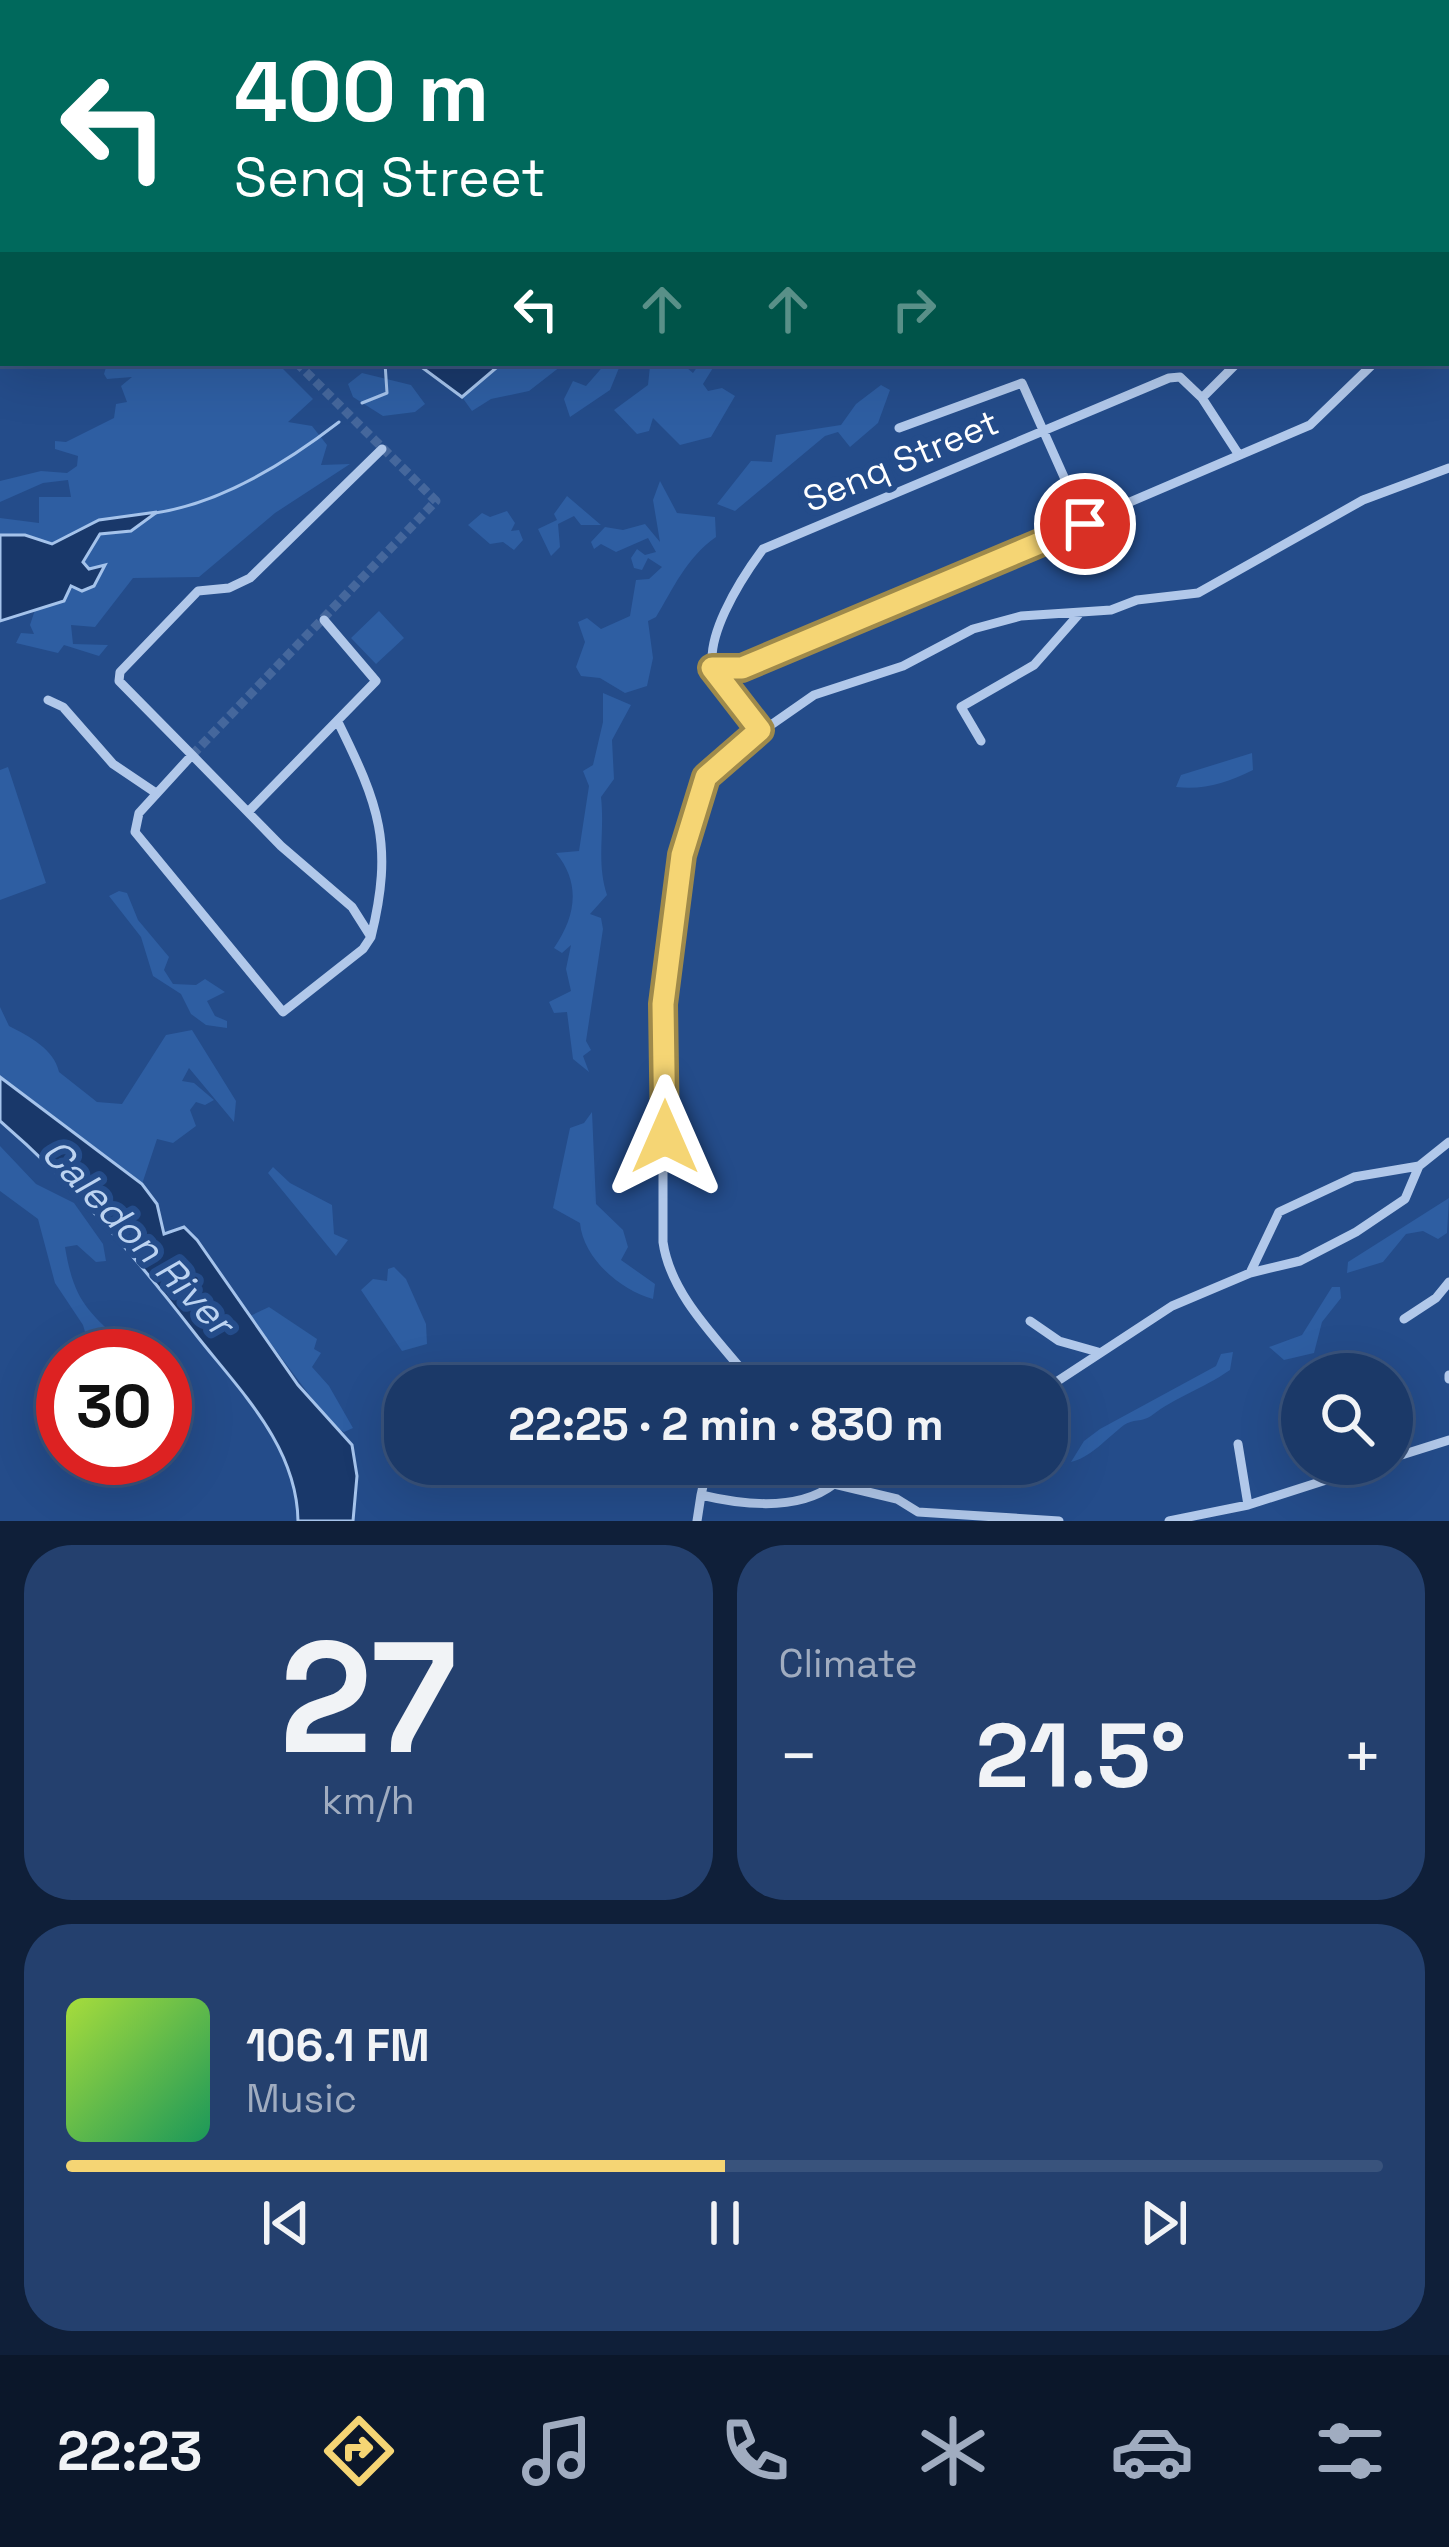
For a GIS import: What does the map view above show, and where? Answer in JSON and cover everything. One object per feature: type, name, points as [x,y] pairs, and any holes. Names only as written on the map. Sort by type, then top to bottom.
[{"type":"street","points":[[1234,366],[1202,398],[1239,455]]},
{"type":"street","points":[[712,668],[742,668],[1085,524],[1324,417],[1371,366]]},
{"type":"street","name":"Senq Street","points":[[712,668],[726,611],[763,549],[1168,378],[1180,376],[1202,398]]},
{"type":"street","points":[[899,428],[1017,382],[1027,389],[1085,524]]},
{"type":"street","points":[[371,937],[352,907],[281,846],[119,681],[120,672],[197,591],[229,588],[250,578],[382,448]]},
{"type":"street","points":[[738,1365],[686,1299],[666,1261],[663,1004],[675,885],[699,789],[721,760],[829,687],[903,666],[973,629],[1022,616],[1079,614],[1198,592],[1363,500],[1449,468]]},
{"type":"street","points":[[981,740],[961,707],[1034,665],[1079,614]]},
{"type":"street","points":[[250,810],[376,681],[324,620]]},
{"type":"street","points":[[712,668],[760,730]]},
{"type":"street","points":[[48,700],[63,707],[113,764],[155,793]]},
{"type":"street","points":[[192,755],[139,813],[135,832],[283,1012],[363,950],[378,905],[384,831],[338,722]]},
{"type":"street","points":[[352,907],[378,905]]},
{"type":"street","points":[[1250,1274],[1279,1212],[1354,1178],[1419,1166],[1449,1142]]},
{"type":"street","points":[[1068,1373],[1172,1306],[1250,1274],[1300,1261],[1356,1232],[1406,1198],[1419,1166]]},
{"type":"street","points":[[1404,1319],[1436,1298],[1449,1282]]},
{"type":"street","points":[[1030,1322],[1059,1341],[1098,1352]]},
{"type":"street","points":[[1413,1451],[1449,1440]]},
{"type":"street","points":[[1238,1444],[1248,1504]]},
{"type":"street","points":[[697,1521],[703,1485]]},
{"type":"street","points":[[701,1495],[784,1503],[826,1485]]},
{"type":"street","points":[[844,1485],[897,1499],[918,1512],[1059,1521]]},
{"type":"street","points":[[1169,1521],[1313,1485]]},
{"type":"shaded area","points":[[106,366],[280,366],[313,399],[288,422],[312,426],[327,445],[321,465],[350,464],[275,513],[199,577],[133,578],[95,627],[71,625],[73,644],[108,645],[99,656],[64,645],[58,653],[16,643],[21,633],[34,634],[30,625],[36,607],[62,596],[104,566],[89,569],[83,563],[100,534],[131,531],[154,513],[99,520],[52,544],[25,535],[0,535],[0,518],[39,523],[39,497],[71,497],[68,480],[43,483],[0,502],[0,481],[41,471],[67,473],[77,466],[78,456],[55,449],[55,441],[66,442],[114,418],[116,404],[127,402],[121,386],[132,377],[107,379]]},
{"type":"shaded area","points":[[498,366],[561,366],[529,391],[491,399],[472,411],[462,397]]},
{"type":"shaded area","points":[[603,366],[620,366],[610,390],[570,417],[564,399],[573,381],[586,386]]},
{"type":"shaded area","points":[[650,366],[685,366],[693,373],[698,366],[714,366],[703,384],[708,391],[722,388],[735,396],[711,437],[680,445],[653,418],[649,431],[637,434],[614,410],[648,385]]},
{"type":"shaded area","points":[[362,373],[411,385],[425,404],[415,412],[383,416],[353,397],[348,384]]},
{"type":"shaded area","points":[[881,385],[890,390],[878,423],[850,447],[838,432],[825,436],[735,511],[717,504],[751,461],[772,462],[776,435],[841,425],[856,404]]},
{"type":"shaded area","points":[[660,481],[677,513],[715,517],[716,537],[688,564],[656,617],[648,621],[653,658],[647,686],[625,693],[600,678],[581,676],[576,667],[585,642],[578,622],[587,618],[601,629],[630,616],[636,580],[649,579],[662,567],[648,558],[642,570],[634,568],[631,558],[637,549],[645,555],[656,552],[648,538],[616,552],[601,544],[594,549],[591,542],[605,527],[623,530],[645,524],[660,542],[653,500]]},
{"type":"shaded area","points":[[567,496],[601,525],[581,525],[574,516],[558,524],[560,547],[551,556],[538,529],[557,520],[554,514]]},
{"type":"shaded area","points":[[507,511],[515,523],[511,531],[519,530],[523,540],[514,550],[503,542],[490,544],[468,525],[482,513],[490,517]]},
{"type":"shaded area","points":[[379,611],[404,638],[376,664],[351,638]]},
{"type":"shaded area","points":[[603,693],[631,705],[612,740],[614,779],[601,797],[607,895],[590,914],[601,918],[603,929],[586,1041],[591,1050],[583,1056],[589,1072],[573,1059],[567,1012],[554,1013],[549,1002],[571,991],[566,969],[571,945],[562,953],[554,948],[573,900],[569,876],[556,853],[579,851],[589,786],[583,771],[593,765],[603,722]]},
{"type":"shaded area","points":[[1252,753],[1253,770],[1243,775],[1206,786],[1176,787],[1181,775]]},
{"type":"shaded area","points":[[8,767],[46,883],[0,900],[0,770]]},
{"type":"shaded area","points":[[127,893],[138,920],[169,957],[164,970],[173,984],[196,985],[205,979],[225,992],[207,1001],[215,1016],[227,1021],[227,1028],[206,1025],[191,1014],[181,994],[153,976],[141,937],[109,896]]},
{"type":"shaded area","points":[[0,1007],[9,1026],[40,1044],[59,1072],[97,1102],[122,1104],[166,1035],[192,1030],[236,1101],[234,1122],[189,1068],[182,1081],[194,1083],[214,1100],[205,1105],[196,1102],[190,1110],[196,1126],[173,1143],[157,1139],[142,1184],[0,1077]]},
{"type":"shaded area","points":[[592,1112],[596,1204],[623,1230],[628,1247],[621,1260],[655,1284],[653,1299],[605,1271],[588,1248],[580,1223],[553,1208],[570,1128],[584,1123]]},
{"type":"shaded area","points":[[0,1146],[36,1184],[74,1203],[103,1244],[106,1261],[96,1262],[77,1245],[65,1247],[73,1280],[84,1303],[108,1329],[84,1329],[55,1283],[38,1219],[0,1191]]},
{"type":"shaded area","points":[[273,1167],[290,1183],[332,1205],[334,1234],[348,1240],[336,1256],[268,1173]]},
{"type":"shaded area","points":[[1449,1198],[1447,1233],[1438,1239],[1423,1231],[1406,1234],[1383,1262],[1347,1273],[1348,1262]]},
{"type":"shaded area","points":[[394,1267],[406,1279],[426,1324],[427,1344],[402,1351],[361,1290],[373,1279],[387,1281],[388,1269]]},
{"type":"shaded area","points":[[1332,1287],[1340,1287],[1341,1298],[1322,1322],[1314,1353],[1281,1353],[1281,1357],[1269,1347],[1302,1335]]},
{"type":"shaded area","points":[[269,1307],[317,1339],[314,1349],[321,1353],[312,1367],[353,1428],[344,1432],[332,1425],[250,1316]]},
{"type":"shaded area","points":[[1233,1352],[1230,1370],[1148,1418],[1127,1423],[1092,1452],[1071,1462],[1084,1441],[1100,1429],[1216,1366],[1221,1354]]},
{"type":"water","points":[[420,366],[498,366],[462,397]]},
{"type":"water","points":[[157,512],[131,531],[100,534],[83,562],[89,569],[105,565],[94,586],[82,591],[71,586],[64,601],[0,621],[0,535],[25,535],[52,544],[99,520]]},
{"type":"water","name":"Caledon River","points":[[0,1077],[142,1184],[157,1204],[164,1234],[184,1227],[197,1240],[298,1385],[352,1445],[357,1476],[353,1521],[298,1521],[287,1467],[262,1418],[125,1248],[78,1195],[0,1121]]},
{"type":"waterway","points":[[362,403],[387,393],[385,366]]},
{"type":"waterway","points":[[155,513],[229,491],[339,422]]},
{"type":"tunnel","points":[[192,755],[436,501],[300,366]]},
{"type":"route","points":[[665,1137],[663,1004],[669,928],[682,855],[706,777],[760,730],[712,668],[742,668],[1085,524]]}]
